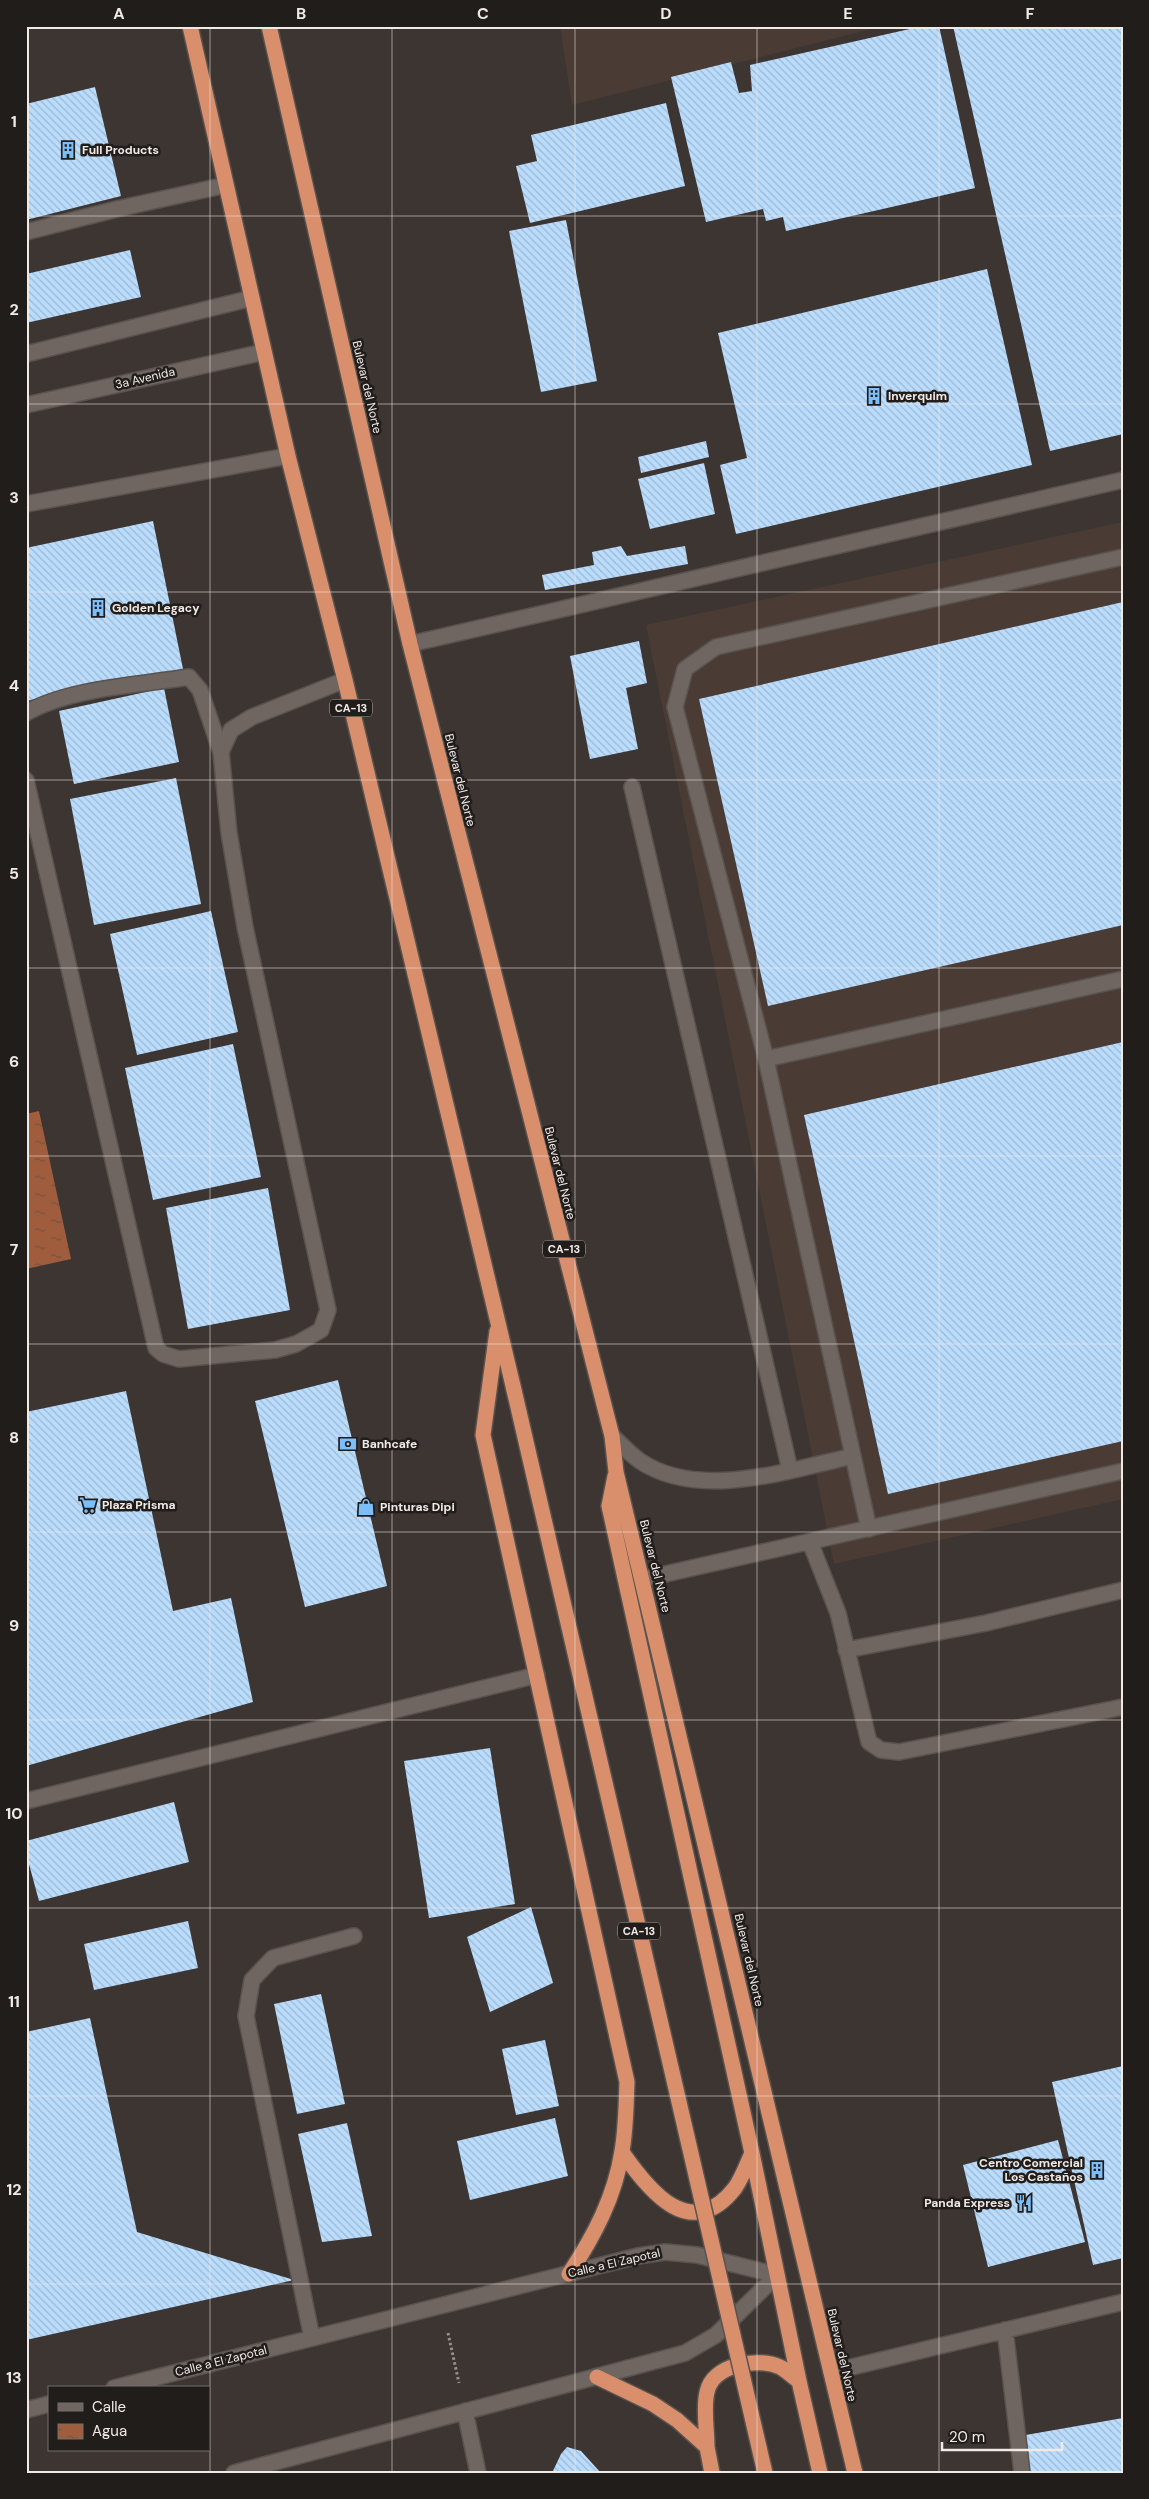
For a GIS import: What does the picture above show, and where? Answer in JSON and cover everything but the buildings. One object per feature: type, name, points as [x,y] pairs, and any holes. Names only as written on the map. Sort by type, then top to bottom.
[{"type":"highway","name":"CA-13","points":[[190,26],[288,456],[344,680],[498,1320],[765,2473]]},
{"type":"highway","name":"Bulevar del Norte","points":[[269,26],[410,644],[612,1436],[616,1472],[855,2473]]},
{"type":"highway","points":[[498,1320],[483,1435],[627,2082],[622,2152],[608,2204],[593,2237],[569,2274]]},
{"type":"highway","points":[[616,1472],[609,1506],[752,2153],[820,2473]]},
{"type":"highway","points":[[622,2152],[643,2183],[662,2201],[682,2212],[703,2212],[720,2203],[736,2186],[752,2153]]},
{"type":"highway","points":[[712,2473],[707,2447],[707,2391],[717,2375],[733,2367],[756,2362],[780,2367],[799,2381]]},
{"type":"highway","points":[[597,2377],[653,2404],[677,2420],[707,2447]]},
{"type":"street","points":[[26,232],[117,209],[226,185]]},
{"type":"street","points":[[26,354],[252,298]]},
{"type":"street","name":"3a Avenida","points":[[26,405],[264,352]]},
{"type":"street","points":[[26,504],[288,456]]},
{"type":"street","points":[[410,644],[1123,480]]},
{"type":"street","points":[[869,1529],[766,1059],[675,707],[685,669],[716,647],[1123,557]]},
{"type":"street","points":[[26,713],[41,705],[72,696],[189,677],[200,690],[221,752],[229,833],[245,927],[328,1310],[321,1330],[296,1344],[275,1350],[179,1360],[164,1354],[156,1348],[26,780]]},
{"type":"street","points":[[221,752],[231,730],[252,717],[344,680]]},
{"type":"street","points":[[632,787],[790,1470]]},
{"type":"street","points":[[766,1059],[1123,979]]},
{"type":"street","points":[[612,1436],[640,1461],[664,1472],[700,1481],[754,1478],[853,1456]]},
{"type":"street","points":[[643,1579],[1123,1471]]},
{"type":"street","points":[[810,1542],[838,1613],[869,1742],[881,1750],[899,1752],[1123,1707]]},
{"type":"street","points":[[846,1650],[986,1623],[1123,1590]]},
{"type":"street","points":[[26,1801],[537,1675]]},
{"type":"street","points":[[312,2338],[246,2016],[252,1980],[273,1958],[354,1936]]},
{"type":"street","name":"Calle a El Zapotal","points":[[122,2386],[638,2256],[666,2252],[696,2255],[777,2275]]},
{"type":"street","points":[[234,2473],[684,2353],[716,2335],[777,2275]]},
{"type":"street","points":[[831,2372],[1123,2302]]},
{"type":"street","points":[[1005,2330],[1022,2473]]},
{"type":"street","points":[[26,2410],[48,2404]]},
{"type":"street","points":[[465,2412],[478,2473]]},
{"type":"path","points":[[442,2306],[465,2412]]},
{"type":"shaded area","points":[[560,26],[883,26],[572,105]]},
{"type":"shaded area","points":[[1123,522],[1123,1499],[834,1564],[646,625]]},
{"type":"water","points":[[39,1111],[71,1259],[26,1269],[26,1114]]},
{"type":"place","name":"Full Products","points":[[68,150]]},
{"type":"place","name":"Inverquim","points":[[874,396]]},
{"type":"place","name":"Golden Legacy","points":[[98,608]]},
{"type":"place","name":"Banhcafe","points":[[348,1444]]},
{"type":"place","name":"Plaza Prisma","points":[[88,1505]]},
{"type":"place","name":"Pinturas Dipi","points":[[366,1507]]},
{"type":"place","name":"Centro Comercial Los Castaños","points":[[1097,2170]]},
{"type":"place","name":"Panda Express","points":[[1024,2203]]}]
